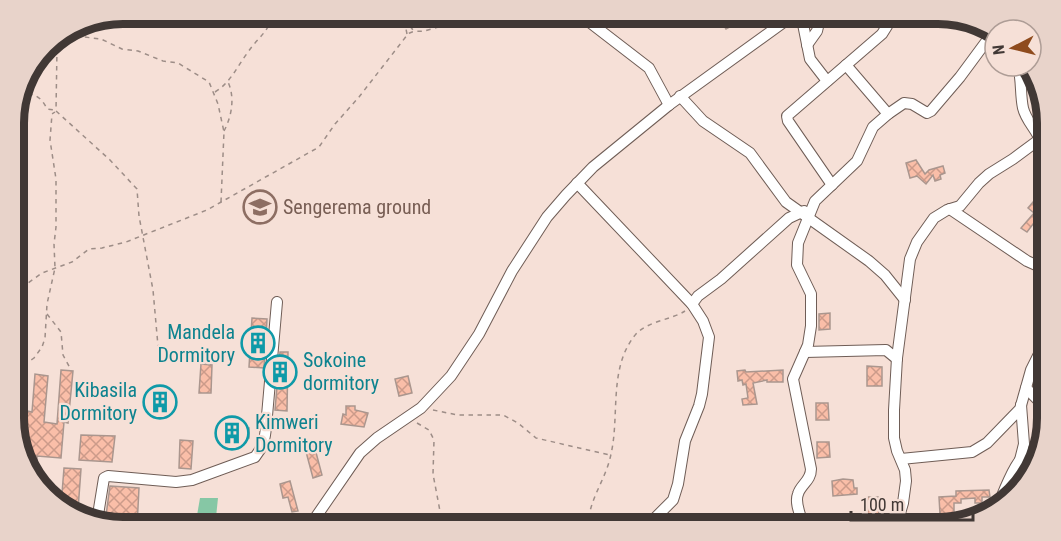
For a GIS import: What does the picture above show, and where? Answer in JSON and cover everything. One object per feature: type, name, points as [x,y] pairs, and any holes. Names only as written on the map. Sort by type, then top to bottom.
[{"type":"street","points":[[592,24],[649,68],[669,105]]},
{"type":"street","points":[[316,517],[354,459],[376,438],[420,408],[435,394],[464,359],[512,271],[547,217],[593,167],[669,105],[781,24]]},
{"type":"street","points":[[803,24],[810,59],[827,81]]},
{"type":"street","points":[[807,45],[817,31],[819,24]]},
{"type":"street","points":[[832,185],[787,118],[788,113],[884,32],[886,24]]},
{"type":"street","points":[[802,517],[797,498],[798,493],[809,479],[811,469],[793,379],[806,352],[811,326],[811,294],[798,269],[796,257],[806,213],[815,201],[856,161],[873,127],[888,114],[907,103],[927,113],[931,111],[983,45]]},
{"type":"street","points":[[846,65],[888,114]]},
{"type":"street","points":[[1021,78],[1022,106],[1037,132]]},
{"type":"street","points":[[681,96],[690,109],[703,121],[750,153],[786,202],[806,213],[868,261],[885,275],[905,300]]},
{"type":"street","points":[[899,517],[905,492],[905,470],[894,438],[897,359],[907,270],[917,242],[934,218],[960,206],[989,174],[1037,143]]},
{"type":"street","points":[[578,183],[692,304],[703,321],[709,337],[701,400],[685,441],[674,500],[656,517]]},
{"type":"street","points":[[950,209],[1037,266]]},
{"type":"street","points":[[692,304],[698,296],[721,279],[789,218],[806,213]]},
{"type":"street","points":[[98,514],[101,488],[104,478],[108,476],[176,482],[192,480],[255,457],[261,450],[266,427],[277,302]]},
{"type":"street","points":[[806,352],[886,350],[897,359]]},
{"type":"street","points":[[901,459],[978,450],[1015,416],[1037,358]]},
{"type":"street","points":[[1026,388],[1037,399]]},
{"type":"street","points":[[1003,493],[1020,460],[1024,444],[1021,405]]},
{"type":"street","points":[[1020,460],[1031,453]]},
{"type":"path","points":[[214,92],[228,82],[248,51],[265,34],[270,24]]},
{"type":"path","points":[[406,24],[407,35]]},
{"type":"path","points":[[408,24],[413,31]]},
{"type":"path","points":[[24,286],[42,273],[72,262],[88,249],[126,242],[221,203],[319,147],[334,124],[359,97],[407,35],[413,31],[428,30],[447,24]]},
{"type":"path","points":[[77,36],[101,39],[122,49],[138,51],[163,62],[178,63],[205,78],[214,92],[224,132],[221,203]]},
{"type":"path","points":[[24,362],[28,362],[39,353],[45,338],[46,313],[55,268],[56,179],[50,128],[52,114],[55,111],[57,50]]},
{"type":"path","points":[[224,132],[232,112],[231,88],[228,82]]},
{"type":"path","points":[[29,93],[33,93],[43,100],[47,109],[55,111],[133,183],[138,192],[158,346]]},
{"type":"path","points":[[589,517],[589,510],[611,455],[619,372],[628,347],[636,334],[644,327],[684,312],[692,304]]},
{"type":"path","points":[[46,313],[61,332],[63,355],[70,368]]},
{"type":"path","points":[[420,408],[458,415],[503,415],[518,423],[536,438],[611,455]]},
{"type":"path","points":[[406,417],[432,435],[433,474],[441,517]]},
{"type":"green space","points":[[200,498],[218,498],[216,517],[197,517]]},
{"type":"building","points":[[723,24],[735,24],[726,29]]},
{"type":"building","points":[[916,160],[925,174],[929,170],[943,166],[945,173],[940,175],[941,179],[935,181],[933,175],[926,184],[917,176],[910,178],[906,163]]},
{"type":"building","points":[[1033,202],[1037,206],[1037,219],[1027,232],[1021,228],[1034,213],[1028,208]]},
{"type":"building","points":[[830,313],[830,329],[819,330],[819,314]]},
{"type":"building","name":"Mandela Dormitory","points":[[252,318],[267,319],[264,368],[249,367]]},
{"type":"building","name":"Sokoine dormitory","points":[[280,352],[288,352],[287,411],[275,410]]},
{"type":"building","points":[[201,364],[212,365],[211,393],[199,393]]},
{"type":"building","points":[[867,366],[882,367],[882,386],[867,386]]},
{"type":"building","points":[[61,370],[73,371],[68,423],[64,422],[61,458],[37,456],[37,460],[34,460],[25,434],[27,411],[32,412],[35,374],[48,376],[44,422],[57,424]]},
{"type":"building","points":[[745,370],[746,372],[783,370],[783,382],[767,382],[767,380],[753,383],[757,404],[743,405],[742,399],[748,398],[746,384],[743,385],[742,380],[738,381],[737,371]]},
{"type":"building","points":[[408,376],[412,393],[399,396],[395,379]]},
{"type":"building","name":"Kibasila Dormitory","points":[[155,387],[166,388],[165,416],[154,415]]},
{"type":"building","points":[[816,403],[828,403],[829,420],[816,420]]},
{"type":"building","points":[[346,406],[355,406],[355,410],[368,413],[364,427],[341,424],[343,414],[346,415]]},
{"type":"building","name":"Kimweri Dormitory","points":[[228,418],[239,419],[238,427],[249,428],[249,438],[238,437],[237,447],[226,446]]},
{"type":"building","points":[[81,435],[115,436],[112,462],[79,460]]},
{"type":"building","points":[[180,440],[193,441],[191,469],[179,468]]},
{"type":"building","points":[[817,442],[829,442],[830,457],[817,458]]},
{"type":"building","points":[[314,445],[322,475],[313,478],[305,448]]},
{"type":"building","points":[[64,468],[81,469],[78,507],[62,496]]},
{"type":"building","points":[[853,480],[857,494],[833,496],[832,481]]},
{"type":"building","points":[[290,481],[298,511],[292,512],[288,497],[283,498],[280,484]]},
{"type":"building","points":[[110,486],[139,488],[138,517],[106,515]]},
{"type":"building","points":[[989,490],[990,497],[982,497],[982,503],[975,503],[975,498],[961,499],[961,503],[954,503],[954,513],[940,514],[939,497],[956,496],[956,491]]},
{"type":"building","points":[[867,497],[878,497],[879,514],[867,514]]},
{"type":"place","name":"Sengerema ground","points":[[260,207]]},
{"type":"place","name":"Mandela Dormitory","points":[[258,343]]},
{"type":"place","name":"Sokoine dormitory","points":[[280,372]]},
{"type":"place","name":"Kibasila Dormitory","points":[[160,402]]},
{"type":"place","name":"Kimweri Dormitory","points":[[232,433]]}]
